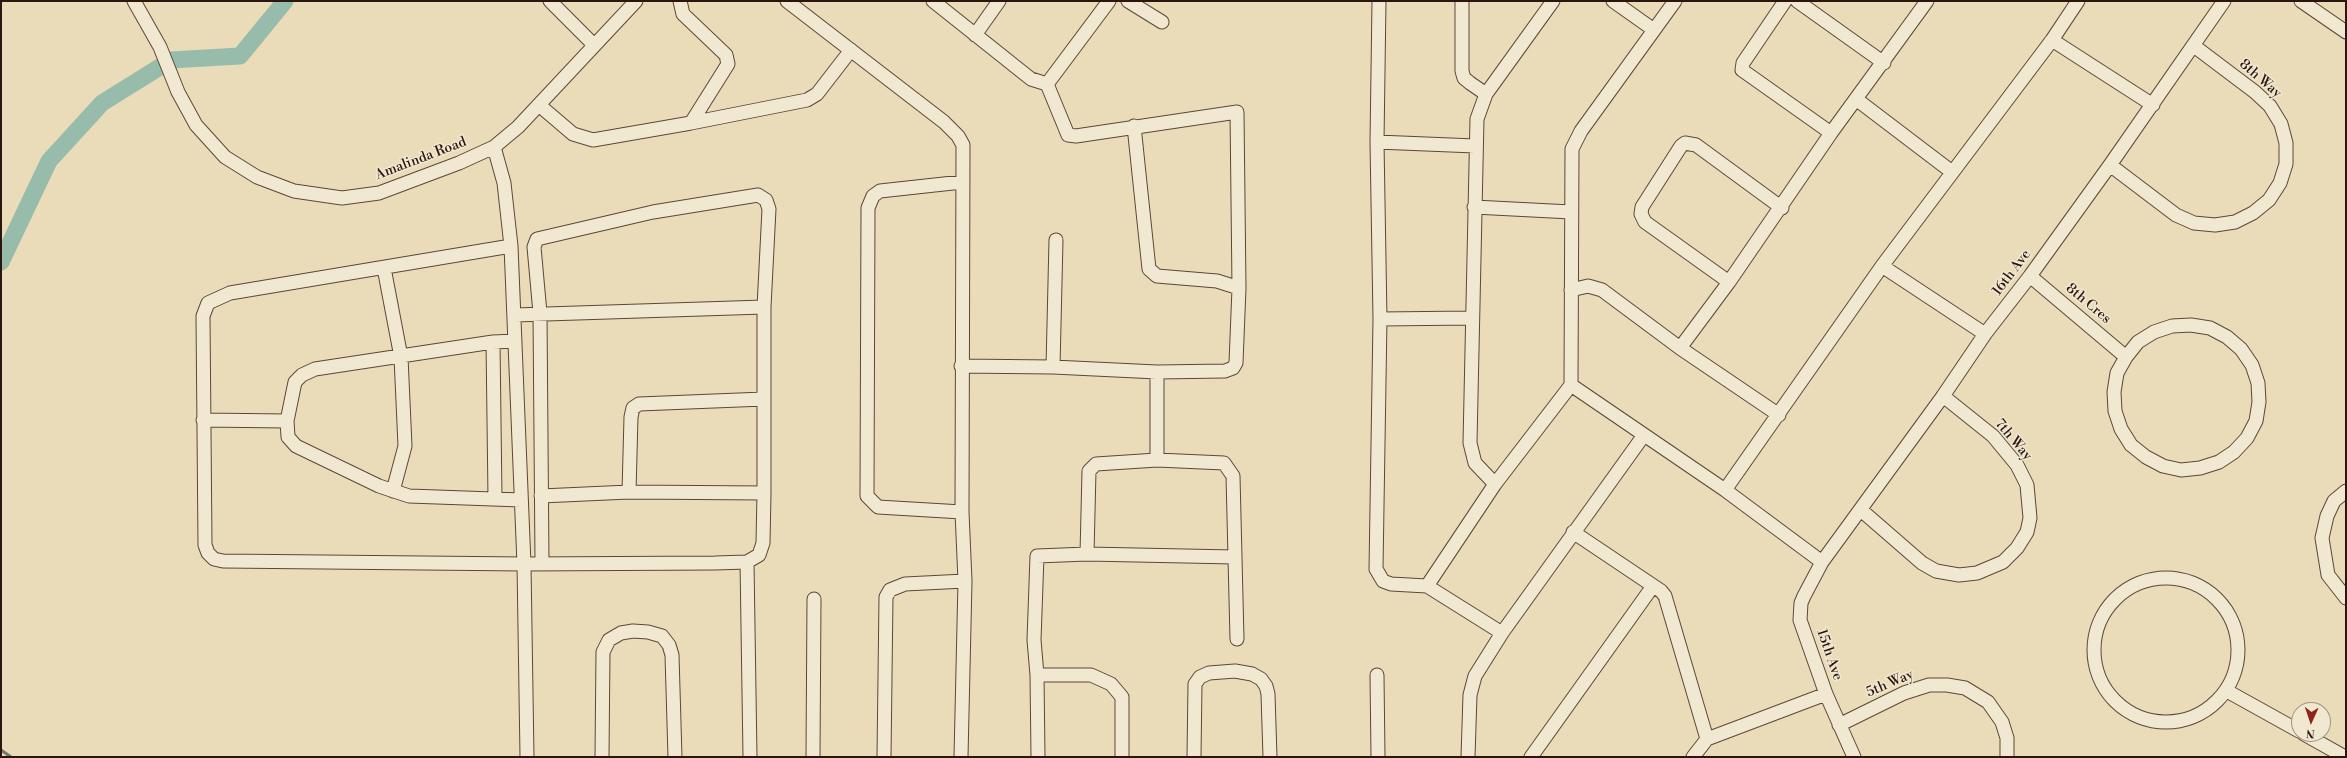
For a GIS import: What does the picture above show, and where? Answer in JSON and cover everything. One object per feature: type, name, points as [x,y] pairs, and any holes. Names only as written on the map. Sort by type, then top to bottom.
[{"type":"street","name":"Amalinda Road","points":[[134,1],[160,46],[178,92],[196,125],[225,157],[257,177],[294,191],[342,198],[380,193],[459,164],[494,147],[518,127],[594,44],[636,1]]},
{"type":"street","points":[[550,1],[594,44]]},
{"type":"street","points":[[680,1],[683,14],[726,55],[728,64],[691,123]]},
{"type":"street","points":[[787,1],[944,122],[958,136],[963,145],[962,512],[965,581],[961,757]]},
{"type":"street","points":[[933,1],[1031,79],[1047,84]]},
{"type":"street","points":[[975,35],[999,1]]},
{"type":"street","points":[[1047,84],[1109,1]]},
{"type":"street","points":[[1128,1],[1162,22]]},
{"type":"street","points":[[1379,1],[1377,142],[1380,319],[1376,569],[1383,581],[1391,584],[1427,586],[1502,633]]},
{"type":"street","points":[[1462,1],[1462,71],[1464,78],[1486,94]]},
{"type":"street","points":[[1495,484],[1475,463],[1471,455],[1472,318],[1477,119],[1486,94],[1553,1]]},
{"type":"street","points":[[1613,1],[1654,30]]},
{"type":"street","points":[[1427,586],[1495,484],[1571,385],[1571,157],[1576,141],[1675,1]]},
{"type":"street","points":[[1785,1],[1743,63],[1742,70],[1831,133]]},
{"type":"street","points":[[1797,1],[1884,63]]},
{"type":"street","points":[[1680,348],[1782,208],[1831,133],[1884,63],[1927,1]]},
{"type":"street","points":[[1725,490],[1882,266],[2052,40],[2078,1]]},
{"type":"street","name":"16th Ave","points":[[1822,562],[1943,396],[1985,334],[2030,276],[2153,105],[2224,1]]},
{"type":"street","points":[[2301,1],[2346,32]]},
{"type":"street","points":[[2052,40],[2153,105]]},
{"type":"street","name":"8th Way","points":[[2110,165],[2176,215],[2194,223],[2215,225],[2235,222],[2253,213],[2269,200],[2280,183],[2286,164],[2286,143],[2281,124],[2270,106],[2255,92],[2194,46]]},
{"type":"street","points":[[539,105],[573,134],[593,140],[691,123],[807,100],[817,94],[851,50]]},
{"type":"street","points":[[962,366],[1053,367],[1157,372],[1224,371],[1233,368],[1236,363],[1239,288],[1237,112],[1134,126],[1076,136],[1068,135],[1047,84]]},
{"type":"street","points":[[1856,99],[1952,172]]},
{"type":"street","points":[[1134,126],[1148,269],[1157,276],[1216,282],[1239,288]]},
{"type":"street","points":[[1377,142],[1476,146]]},
{"type":"street","points":[[1729,282],[1645,222],[1641,214],[1642,207],[1682,146],[1685,143],[1696,145],[1782,208]]},
{"type":"street","points":[[494,147],[504,183],[511,246],[524,564],[527,757]]},
{"type":"street","points":[[962,182],[880,191],[873,196],[868,208],[867,496],[878,507],[962,512]]},
{"type":"street","points":[[511,246],[230,293],[208,303],[203,316],[204,540],[208,553],[214,559],[223,561],[524,564],[747,562],[759,555],[763,543],[764,307],[769,209],[766,200],[758,195],[653,212],[537,239],[534,247],[540,313],[542,563]]},
{"type":"street","points":[[1474,207],[1571,212]]},
{"type":"street","points":[[1053,367],[1056,240]]},
{"type":"street","points":[[1882,266],[1985,334]]},
{"type":"street","points":[[384,268],[401,356],[405,446],[393,491]]},
{"type":"street","name":"8th Cres","points":[[2030,276],[2126,357]]},
{"type":"street","points":[[1571,290],[1588,286],[1602,290],[1680,348],[1779,415]]},
{"type":"street","points":[[514,315],[764,307]]},
{"type":"street","points":[[1380,319],[1472,318]]},
{"type":"street","points":[[2191,325],[2210,328],[2227,337],[2242,349],[2252,365],[2258,383],[2259,402],[2257,415],[2247,438],[2234,452],[2218,462],[2200,468],[2181,470],[2163,466],[2146,457],[2131,445],[2121,429],[2115,411],[2114,392],[2116,380],[2126,357],[2138,342],[2154,332],[2172,326],[2191,325]]},
{"type":"street","points":[[516,342],[494,342],[315,369],[302,375],[295,382],[287,421],[288,437],[296,446],[393,491],[410,496],[521,500]]},
{"type":"street","points":[[494,342],[495,498]]},
{"type":"street","points":[[1157,372],[1157,460]]},
{"type":"street","points":[[1571,385],[1725,490],[1822,562]]},
{"type":"street","name":"7th Way","points":[[1861,510],[1922,563],[1936,571],[1959,575],[1977,573],[2003,562],[2017,548],[2027,532],[2030,518],[2027,485],[2017,465],[1993,436],[1943,396]]},
{"type":"street","points":[[629,492],[631,417],[633,408],[640,404],[764,399]]},
{"type":"street","points":[[203,420],[287,421]]},
{"type":"street","points":[[1468,757],[1469,711],[1472,685],[1502,633],[1644,435]]},
{"type":"street","points":[[1087,554],[1089,471],[1096,464],[1157,460],[1224,463],[1230,468],[1233,476],[1237,639]]},
{"type":"street","points":[[2346,491],[2334,501],[2327,516],[2322,538],[2328,575],[2346,598]]},
{"type":"street","points":[[541,496],[629,492],[764,493]]},
{"type":"street","points":[[1573,532],[1661,591],[1668,604],[1707,739]]},
{"type":"street","points":[[1038,757],[1037,675],[1034,640],[1038,556],[1087,554],[1234,556]]},
{"type":"street","points":[[747,562],[750,757]]},
{"type":"street","name":"15th Ave","points":[[1822,562],[1804,596],[1800,609],[1800,620],[1826,694],[1854,757]]},
{"type":"street","points":[[2152,579],[2177,579],[2190,582],[2207,590],[2221,603],[2228,613],[2238,637],[2239,656],[2235,674],[2227,691],[2214,705],[2198,716],[2180,722],[2161,723],[2142,719],[2125,711],[2111,698],[2100,682],[2094,664],[2093,646],[2097,627],[2106,610],[2123,592],[2134,585],[2152,579]]},
{"type":"street","points":[[884,757],[886,597],[890,590],[905,584],[965,581]]},
{"type":"street","points":[[1531,757],[1653,586]]},
{"type":"street","points":[[813,757],[814,599]]},
{"type":"street","points":[[602,757],[603,652],[609,640],[621,633],[633,631],[648,632],[662,636],[669,645],[672,655],[675,757]]},
{"type":"street","points":[[1194,757],[1195,684],[1200,677],[1210,673],[1235,671],[1252,674],[1261,679],[1266,686],[1268,694],[1270,757]]},
{"type":"street","points":[[1037,675],[1091,675],[1103,679],[1118,690],[1122,697],[1122,757]]},
{"type":"street","points":[[1377,675],[1378,757]]},
{"type":"street","name":"5th Way","points":[[1839,724],[1904,693],[1929,686],[1947,685],[1965,688],[1988,702],[2002,722],[2007,738],[2007,757]]},
{"type":"street","points":[[2227,691],[2291,727]]},
{"type":"street","points":[[1693,757],[1707,739],[1826,694]]},
{"type":"street","points":[[2318,742],[2345,757]]},
{"type":"waterway","points":[[1,262],[49,161],[102,103],[171,60],[240,56],[285,1]]},
{"type":"waterway","points":[[1,750],[11,757]]}]
